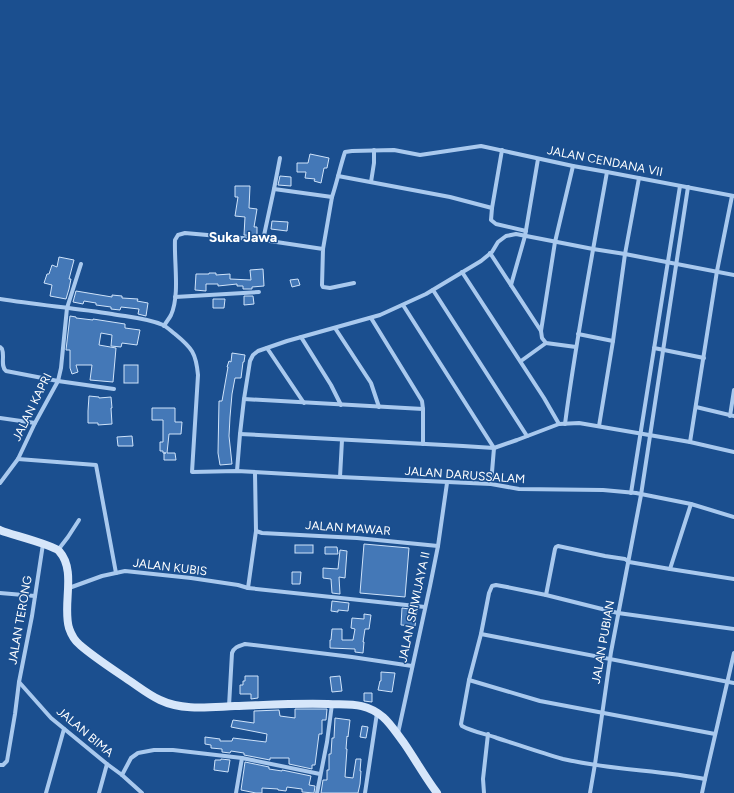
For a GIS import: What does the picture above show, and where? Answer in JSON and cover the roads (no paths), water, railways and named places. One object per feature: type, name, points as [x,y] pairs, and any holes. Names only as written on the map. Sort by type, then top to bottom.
[{"type":"street","name":"JALAN CENDANA VII","points":[[338,176],[345,152],[394,150],[420,155],[481,146],[573,166],[733,196]]},
{"type":"street","points":[[371,182],[374,163],[374,150]]},
{"type":"street","points":[[502,150],[491,220],[496,224],[526,231]]},
{"type":"street","points":[[262,240],[280,158]]},
{"type":"street","points":[[511,285],[525,236],[538,159]]},
{"type":"street","points":[[546,343],[542,338],[541,331],[555,242],[573,166]]},
{"type":"street","points":[[565,424],[578,334],[607,172]]},
{"type":"street","points":[[354,283],[330,288],[323,287],[322,285],[323,248],[332,197],[338,176],[450,197],[492,208]]},
{"type":"street","points":[[599,426],[639,178]]},
{"type":"street","points":[[630,493],[680,186]]},
{"type":"street","name":"JALAN PUBIAN","points":[[590,793],[610,659],[641,495],[688,187]]},
{"type":"street","points":[[274,189],[332,197]]},
{"type":"street","points":[[690,442],[717,272],[733,196]]},
{"type":"street","points":[[0,299],[35,305],[101,312],[141,319],[164,326],[170,316],[175,296],[175,240],[178,235],[185,233],[262,240],[323,248]]},
{"type":"street","points":[[237,471],[244,399],[249,367],[253,355],[258,351],[301,337],[380,315],[426,294],[481,261],[490,253],[498,242],[506,236],[516,234],[734,275]]},
{"type":"street","points":[[490,253],[541,331]]},
{"type":"street","name":"JALAN KAPRI","points":[[0,483],[18,459],[35,423],[58,381],[61,368],[67,308],[81,264]]},
{"type":"street","points":[[462,272],[521,361],[559,424]]},
{"type":"street","points":[[433,290],[528,436]]},
{"type":"street","points":[[175,296],[259,292]]},
{"type":"street","points":[[402,305],[494,448],[491,484]]},
{"type":"street","points":[[371,318],[422,401],[423,444]]},
{"type":"street","name":"JALAN DARUSSALAM","points":[[164,326],[186,343],[191,349],[196,363],[198,375],[192,472],[237,471],[447,483],[491,484],[518,489],[603,490],[630,493],[690,504],[734,517]]},
{"type":"street","points":[[335,328],[371,383],[379,407]]},
{"type":"street","points":[[578,334],[613,341]]},
{"type":"street","points":[[301,337],[331,385],[341,405]]},
{"type":"street","points":[[521,361],[546,343],[576,347]]},
{"type":"street","points":[[0,348],[2,348],[3,352],[2,367],[6,371],[58,381],[114,389]]},
{"type":"street","points":[[267,348],[304,403]]},
{"type":"street","points":[[654,348],[704,358]]},
{"type":"street","points":[[696,407],[732,416],[734,390]]},
{"type":"street","points":[[244,399],[423,409]]},
{"type":"street","points":[[0,418],[35,423]]},
{"type":"street","points":[[240,434],[494,448],[559,424],[579,423],[690,442],[734,452]]},
{"type":"street","points":[[340,477],[342,440]]},
{"type":"street","points":[[18,459],[96,465],[116,573]]},
{"type":"street","points":[[248,588],[256,532],[255,473]]},
{"type":"street","name":"JALAN SRIWIJAYA II","points":[[398,734],[438,546],[447,483]]},
{"type":"street","points":[[670,568],[690,504]]},
{"type":"street","points":[[58,550],[79,520]]},
{"type":"street","points":[[0,530],[2,532],[58,550],[63,556],[68,571],[67,614],[69,628],[74,638],[79,645],[159,700],[172,705],[194,708],[300,703],[352,704],[362,706],[373,710],[384,718],[398,734],[437,793]]},
{"type":"street","name":"JALAN MAWAR","points":[[256,532],[357,538],[438,546]]},
{"type":"street","name":"JALAN TERONG","points":[[0,765],[3,765],[7,761],[43,544]]},
{"type":"street","points":[[546,595],[556,547],[560,546],[625,559],[629,562],[734,579]]},
{"type":"street","name":"JALAN KUBIS","points":[[68,588],[102,576],[125,571],[190,578],[238,585],[248,588],[425,607]]},
{"type":"street","points":[[705,779],[564,759],[533,751],[488,734],[466,728],[461,724],[469,680],[481,634],[489,593],[492,586],[496,585],[546,595],[618,613],[734,629]]},
{"type":"street","points":[[0,593],[35,596]]},
{"type":"street","points":[[481,634],[734,683]]},
{"type":"street","points":[[229,706],[232,653],[236,646],[245,644],[412,666]]},
{"type":"street","points":[[702,793],[734,653]]},
{"type":"street","points":[[469,680],[540,701],[715,734]]},
{"type":"street","name":"JALAN BIMA","points":[[19,682],[52,718],[142,793]]},
{"type":"street","points":[[317,793],[327,742],[332,704]]},
{"type":"street","points":[[364,793],[377,713]]},
{"type":"street","points":[[46,793],[64,728]]},
{"type":"street","points":[[484,793],[483,779],[488,734]]},
{"type":"street","points":[[122,775],[131,758],[138,753],[154,750],[173,750],[242,758],[320,774]]},
{"type":"street","points":[[236,793],[242,758]]},
{"type":"street","points":[[99,793],[107,764]]},
{"type":"district","name":"Suka Jawa","points":[[243,237]]}]
